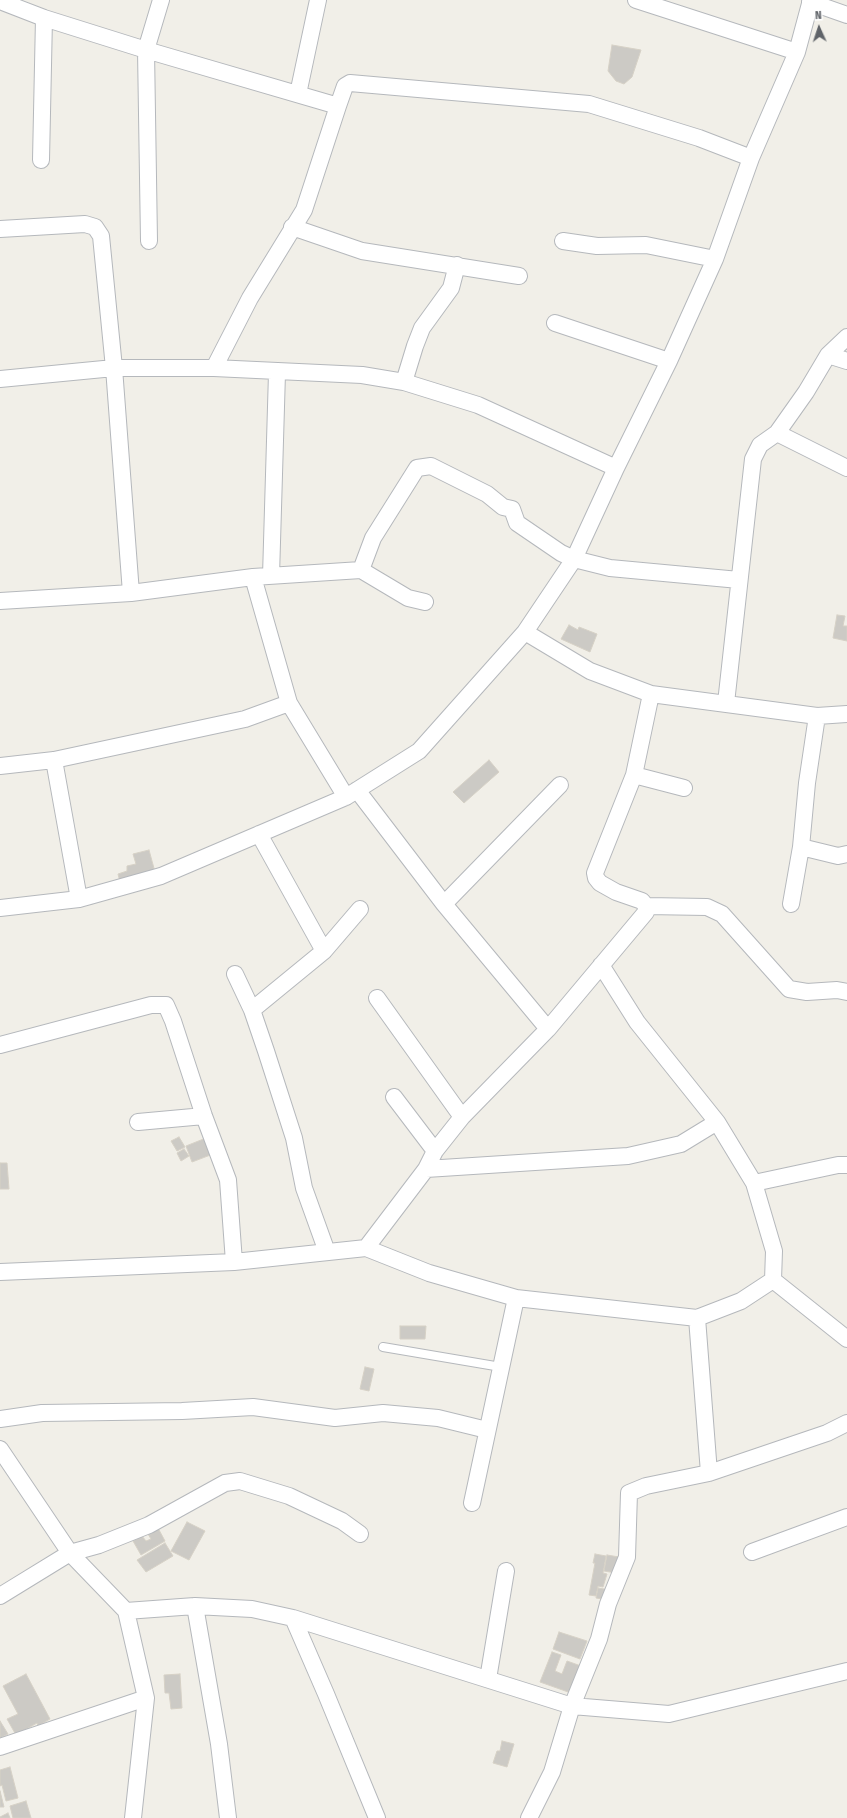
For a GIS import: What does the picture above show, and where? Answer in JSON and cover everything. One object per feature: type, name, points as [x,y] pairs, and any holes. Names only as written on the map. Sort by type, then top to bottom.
[{"type":"street","points":[[149,241],[146,50],[161,0]]},
{"type":"street","points":[[298,94],[318,0]]},
{"type":"street","points":[[636,0],[797,52]]},
{"type":"street","points":[[0,1],[44,18],[146,50],[338,106]]},
{"type":"street","points":[[0,908],[79,899],[161,876],[352,794],[419,751],[525,632],[574,559],[616,468],[669,361],[715,259],[751,158],[797,52],[810,1],[847,15]]},
{"type":"street","points":[[41,160],[44,18]]},
{"type":"street","points":[[214,368],[250,298],[292,227],[304,210],[345,86],[350,83],[589,104],[699,138],[751,158]]},
{"type":"street","points":[[0,229],[84,224],[95,227],[101,236],[114,368],[131,593]]},
{"type":"street","points":[[292,227],[362,251],[457,264],[519,276]]},
{"type":"street","points":[[562,241],[597,246],[646,245],[715,259]]},
{"type":"street","points":[[404,382],[422,328],[451,288],[457,264]]},
{"type":"street","points":[[555,323],[669,361]]},
{"type":"street","points":[[726,703],[753,459],[760,445],[777,433],[806,392],[828,355],[847,336]]},
{"type":"street","points":[[828,355],[847,361]]},
{"type":"street","points":[[0,379],[114,368],[214,368],[277,373],[362,375],[404,382],[478,405],[616,468]]},
{"type":"street","points":[[271,576],[277,373]]},
{"type":"street","points":[[777,433],[847,468]]},
{"type":"street","points":[[361,570],[373,538],[418,468],[431,466],[487,494],[503,506],[512,509],[518,523],[561,553],[574,559],[610,568],[739,580]]},
{"type":"street","points":[[0,600],[131,593],[253,577],[361,570],[408,598],[425,602]]},
{"type":"street","points":[[253,577],[289,703],[352,794],[548,1029]]},
{"type":"street","points":[[525,632],[590,671],[651,694],[818,716],[847,714]]},
{"type":"street","points":[[366,1248],[426,1169],[436,1151],[462,1117],[548,1029],[646,912],[646,906],[642,901],[616,892],[600,883],[596,878],[595,873],[634,775],[651,694]]},
{"type":"street","points":[[0,766],[54,760],[245,719],[289,703]]},
{"type":"street","points":[[791,904],[802,847],[807,783],[818,716]]},
{"type":"street","points":[[54,760],[79,899]]},
{"type":"street","points":[[634,775],[684,788]]},
{"type":"street","points":[[444,904],[560,785]]},
{"type":"street","points":[[259,834],[324,951]]},
{"type":"street","points":[[802,847],[838,856],[847,854]]},
{"type":"street","points":[[646,906],[707,907],[722,914],[790,989],[807,992],[837,990],[847,992]]},
{"type":"street","points":[[252,1010],[324,951],[360,909]]},
{"type":"street","points":[[601,965],[637,1022],[717,1122],[754,1183],[774,1251],[774,1280]]},
{"type":"street","points":[[235,974],[252,1010],[294,1138],[304,1188],[327,1252]]},
{"type":"street","points":[[377,998],[462,1117]]},
{"type":"street","points":[[0,1045],[151,1005],[166,1005],[173,1021],[204,1116],[228,1180],[234,1262]]},
{"type":"street","points":[[394,1097],[436,1151]]},
{"type":"street","points":[[138,1122],[204,1116]]},
{"type":"street","points":[[426,1169],[628,1156],[680,1144],[717,1122]]},
{"type":"street","points":[[754,1183],[838,1165],[847,1166]]},
{"type":"street","points":[[0,1272],[234,1262],[366,1248],[429,1273],[516,1298],[697,1318],[741,1301],[774,1280]]},
{"type":"street","points":[[774,1280],[847,1338]]},
{"type":"street","points":[[472,1503],[516,1298]]},
{"type":"street","points":[[697,1318],[709,1473]]},
{"type":"street","points":[[0,1419],[42,1413],[182,1411],[253,1408],[335,1418],[383,1413],[438,1418],[487,1430]]},
{"type":"street","points":[[529,1818],[552,1772],[572,1706],[599,1639],[608,1604],[627,1557],[629,1493],[646,1486],[709,1473],[827,1433],[847,1423]]},
{"type":"street","points":[[0,1450],[70,1553],[126,1611],[146,1698],[133,1818]]},
{"type":"street","points":[[0,1596],[70,1553],[99,1545],[149,1525],[225,1483],[240,1481],[289,1496],[342,1521],[360,1534]]},
{"type":"street","points":[[752,1552],[847,1517]]},
{"type":"street","points":[[488,1679],[506,1571]]},
{"type":"street","points":[[126,1611],[195,1606],[252,1609],[293,1618],[572,1706],[669,1714],[847,1671]]},
{"type":"street","points":[[195,1606],[220,1744],[228,1818]]},
{"type":"street","points":[[293,1618],[377,1818]]},
{"type":"street","points":[[0,1747],[146,1698]]},
{"type":"lane","points":[[383,1347],[501,1367]]},
{"type":"building","points":[[612,45],[641,50],[632,77],[624,84],[616,81],[608,71]]},
{"type":"building","points":[[837,615],[845,616],[843,626],[847,626],[847,641],[833,638]]},
{"type":"building","points":[[569,625],[578,630],[579,627],[597,634],[590,652],[561,639]]},
{"type":"building","points":[[489,760],[499,772],[464,803],[453,792]]},
{"type":"building","points":[[149,850],[155,872],[120,882],[118,874],[127,871],[127,866],[136,864],[133,854]]},
{"type":"building","points":[[179,1137],[185,1147],[177,1151],[171,1141]]},
{"type":"building","points":[[206,1138],[213,1154],[192,1162],[186,1146]]},
{"type":"building","points":[[184,1149],[189,1156],[181,1161],[177,1153]]},
{"type":"building","points":[[0,1163],[7,1163],[9,1189],[0,1189]]},
{"type":"building","points":[[400,1326],[426,1326],[425,1339],[400,1339]]},
{"type":"building","points":[[365,1367],[374,1369],[369,1391],[360,1389]]},
{"type":"building","points":[[187,1522],[205,1531],[189,1560],[171,1551]]},
{"type":"building","points":[[158,1528],[165,1541],[141,1555],[133,1541],[142,1536],[146,1541],[151,1539],[148,1534]]},
{"type":"building","points":[[165,1543],[173,1556],[146,1572],[137,1560]]},
{"type":"building","points":[[595,1554],[606,1556],[603,1573],[607,1574],[603,1587],[598,1586],[596,1596],[589,1595],[595,1563],[593,1563]]},
{"type":"building","points":[[607,1555],[619,1557],[616,1573],[604,1571]]},
{"type":"building","points":[[598,1588],[610,1590],[608,1600],[596,1598]]},
{"type":"building","points":[[559,1632],[587,1641],[580,1659],[553,1649]]},
{"type":"building","points":[[552,1652],[561,1655],[555,1671],[562,1674],[567,1661],[581,1666],[571,1693],[540,1682]]},
{"type":"building","points":[[26,1674],[50,1719],[38,1726],[37,1723],[16,1735],[7,1719],[18,1714],[3,1686]]},
{"type":"building","points":[[180,1674],[182,1708],[171,1709],[169,1693],[165,1693],[164,1675]]},
{"type":"building","points":[[0,1721],[8,1734],[0,1738]]},
{"type":"building","points":[[502,1741],[514,1744],[507,1767],[493,1763],[497,1751],[500,1751]]},
{"type":"building","points":[[10,1767],[18,1798],[6,1801],[2,1785],[0,1786],[0,1770]]},
{"type":"building","points":[[0,1791],[4,1807],[0,1807]]},
{"type":"building","points":[[26,1801],[31,1818],[13,1818],[10,1806]]},
{"type":"building","points":[[8,1813],[10,1818],[0,1818],[0,1817]]}]
